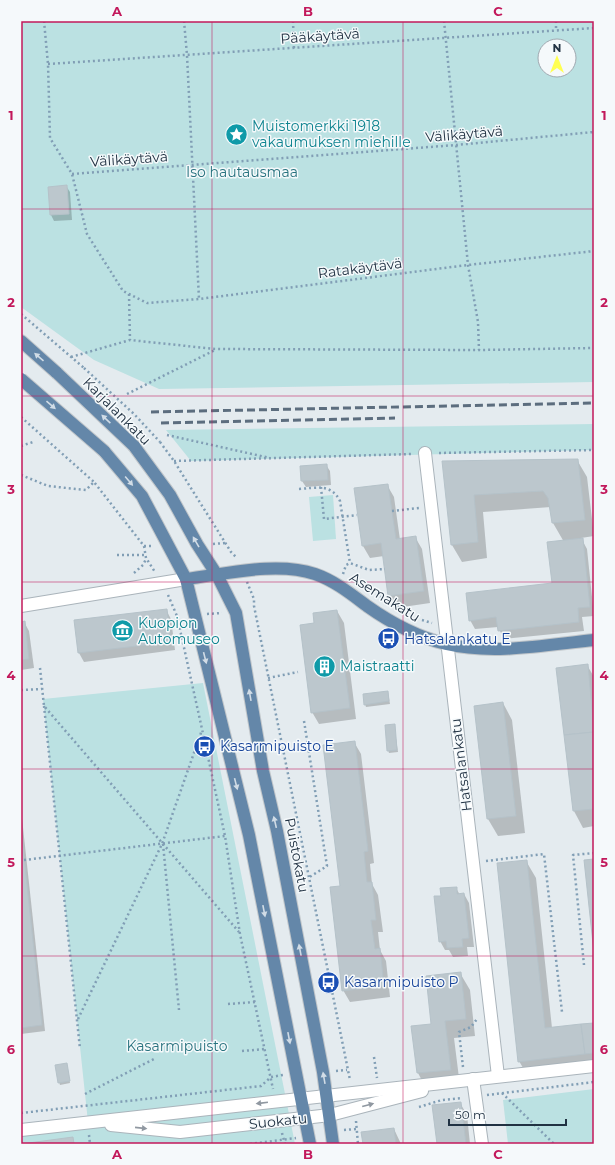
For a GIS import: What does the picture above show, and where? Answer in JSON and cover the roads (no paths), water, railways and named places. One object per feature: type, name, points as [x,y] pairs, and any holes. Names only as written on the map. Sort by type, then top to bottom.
[{"type":"main road","name":"Karjalankatu","points":[[21,341],[134,446],[170,495],[197,544],[217,575]]},
{"type":"main road","points":[[21,379],[104,451],[142,496],[186,579],[249,834],[310,1144]]},
{"type":"main road","name":"Asemakatu","points":[[186,579],[217,575],[244,566],[299,570],[316,575],[345,589],[398,625],[417,635],[447,644],[501,649],[594,640]]},
{"type":"main road","name":"Puistokatu","points":[[217,575],[236,613],[263,771],[278,831],[327,1095],[333,1144]]},
{"type":"street","name":"Hatsalankatu","points":[[425,453],[498,1076]]},
{"type":"street","points":[[21,606],[186,579]]},
{"type":"street","name":"Suokatu","points":[[21,1130],[352,1092],[467,1076],[498,1076],[594,1066]]},
{"type":"street","points":[[467,1076],[475,1096],[482,1144]]},
{"type":"street","name":"Suokatu","points":[[88,1123],[180,1132],[330,1115],[467,1076]]},
{"type":"railway","points":[[151,412],[594,403]]},
{"type":"railway","points":[[161,423],[395,418]]},
{"type":"place","name":"Muistomerkki 1918 vakaumuksen miehille","points":[[236,134]]},
{"type":"place","name":"Kuopion Automuseo","points":[[122,631]]},
{"type":"place","name":"Hatsalankatu E","points":[[388,639]]},
{"type":"place","name":"Maistraatti","points":[[325,666]]},
{"type":"place","name":"Kasarmipuisto E","points":[[205,746]]},
{"type":"place","name":"Kasarmipuisto P","points":[[329,982]]},
{"type":"park label","name":"Iso hautausmaa","points":[[242,172]]},
{"type":"park label","name":"Kasarmipuisto","points":[[177,1046]]}]
